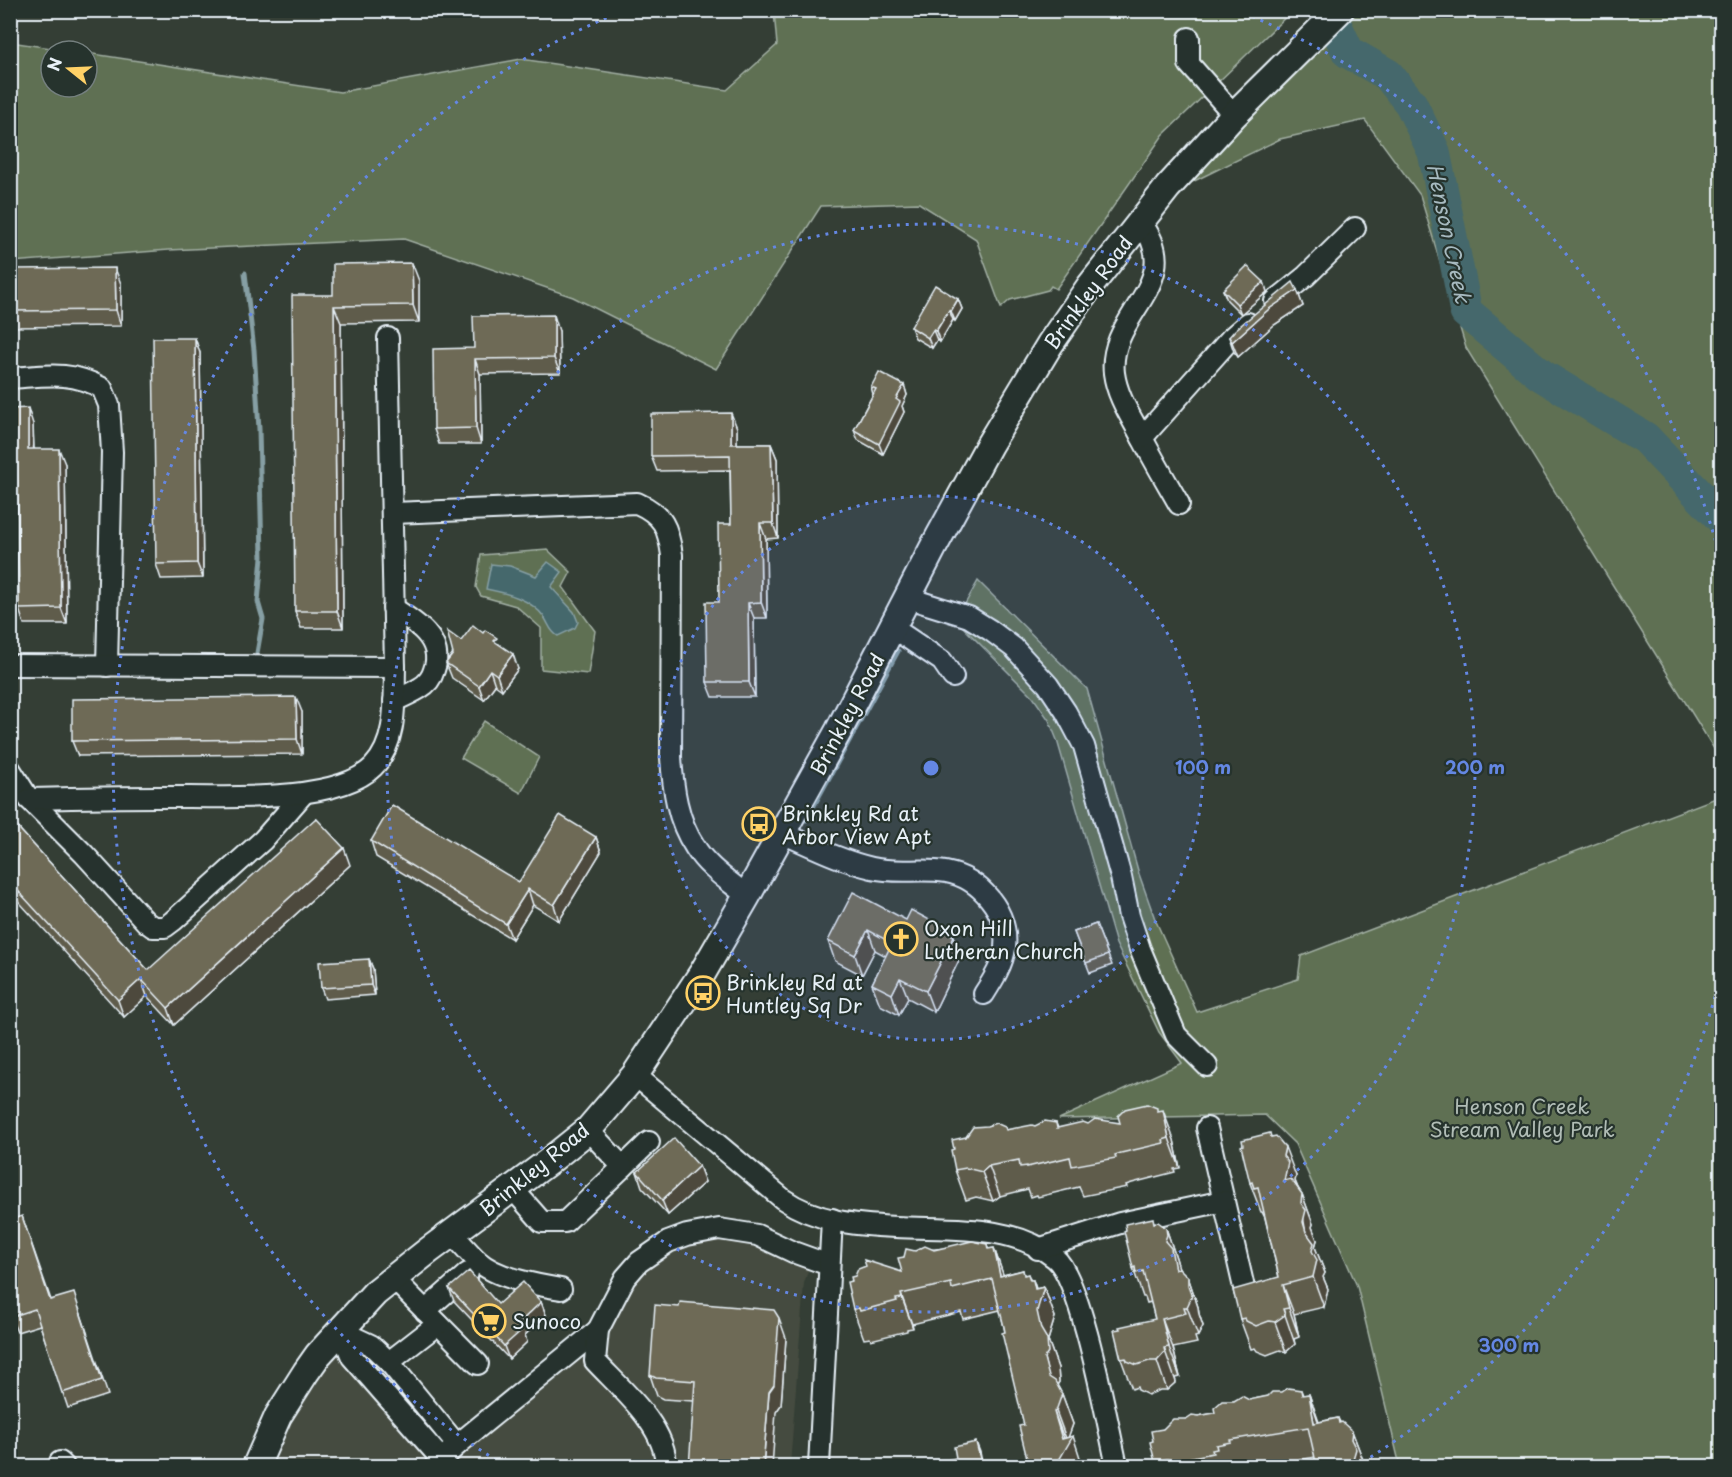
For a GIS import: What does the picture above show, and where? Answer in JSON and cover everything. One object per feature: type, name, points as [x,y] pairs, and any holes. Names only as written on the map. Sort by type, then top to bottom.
[{"type":"main road","name":"Brinkley Road","points":[[256,1467],[271,1430],[290,1395],[318,1355],[375,1293],[588,1130],[635,1075],[703,972],[747,896],[834,741],[996,432],[1050,344],[1089,286],[1168,187],[1301,47],[1340,10]]},
{"type":"street","points":[[1189,38],[1189,64],[1234,116]]},
{"type":"street","points":[[1140,222],[1148,231],[1153,243],[1157,264],[1150,286],[1130,316],[1120,338],[1115,353],[1114,371],[1119,396],[1179,504]]},
{"type":"street","points":[[1142,438],[1232,337],[1306,276],[1355,228]]},
{"type":"street","points":[[29,799],[221,797],[304,793],[353,780],[374,766],[386,748],[390,735],[396,667],[388,338]]},
{"type":"street","points":[[10,378],[68,375],[81,377],[102,388],[109,405],[112,452],[107,666]]},
{"type":"street","points":[[393,513],[638,503],[652,510],[662,519],[672,555],[671,757],[672,784],[676,803],[695,849],[747,896]]},
{"type":"street","points":[[908,598],[969,617],[990,630],[1014,648],[1048,685],[1066,712],[1084,746],[1120,877],[1128,916],[1156,990],[1176,1035],[1208,1066]]},
{"type":"street","points":[[393,608],[425,631],[437,652],[436,665],[426,683],[418,690],[394,700]]},
{"type":"street","points":[[893,628],[942,661],[953,677]]},
{"type":"street","points":[[10,665],[396,667]]},
{"type":"street","points":[[10,769],[29,799],[153,927],[165,927],[185,911],[262,840],[304,793]]},
{"type":"street","points":[[782,833],[844,860],[874,869],[946,872],[969,879],[990,898],[1004,924],[1005,948],[997,973],[984,994]]},
{"type":"street","points":[[635,1075],[783,1199],[806,1212],[866,1225],[985,1232],[1008,1237],[1038,1249],[1055,1259],[1061,1265],[1074,1293],[1090,1348],[1117,1467]]},
{"type":"street","points":[[1207,1128],[1245,1292]]},
{"type":"street","points":[[588,1130],[623,1167]]},
{"type":"street","points":[[512,1188],[542,1222],[565,1222],[649,1142]]},
{"type":"street","points":[[1038,1249],[1120,1223],[1224,1201]]},
{"type":"street","points":[[819,1467],[832,1219]]},
{"type":"street","points":[[666,1467],[656,1430],[595,1361],[598,1330],[625,1278],[639,1262],[668,1242],[687,1235],[719,1229],[757,1235],[793,1252],[829,1265]]},
{"type":"street","points":[[453,1234],[479,1263],[498,1273],[561,1289]]},
{"type":"street","points":[[389,1362],[479,1263]]},
{"type":"street","points":[[394,1279],[478,1364]]},
{"type":"street","points":[[341,1330],[352,1357],[439,1463],[457,1445],[598,1330]]},
{"type":"street","points":[[341,1330],[371,1345],[389,1362],[457,1445]]},
{"type":"shaded area","points":[[719,1229],[812,1259],[804,1283],[790,1466],[256,1466],[341,1331],[442,1460],[598,1330],[639,1262]]},
{"type":"green space","points":[[774,11],[1292,11],[1163,135],[1056,289],[1051,286],[1048,290],[1010,300],[1001,308],[976,239],[919,203],[821,206],[716,369],[573,297],[404,239],[169,250],[11,262],[11,42],[39,46],[39,99],[99,99],[99,55],[340,92],[521,59],[727,90],[777,45]]},
{"type":"green space","points":[[1359,11],[1721,11],[1721,760],[1466,348],[1420,195],[1365,120],[1280,139],[1184,186],[1253,109]]},
{"type":"green space","points":[[548,550],[571,572],[563,587],[595,631],[588,674],[541,669],[541,628],[516,606],[481,596],[476,587],[481,555]]},
{"type":"green space","name":"Henson Creek Stream Valley Park","points":[[978,581],[1087,689],[1139,874],[1155,919],[1197,1012],[1298,979],[1301,956],[1721,796],[1721,1466],[1400,1466],[1357,1286],[1295,1144],[1265,1115],[1059,1119],[1182,1063],[1159,1032],[1116,944],[1057,740],[1049,720],[1033,697],[956,620]]},
{"type":"green space","points":[[484,721],[539,757],[521,793],[461,758]]},
{"type":"water","points":[[548,562],[562,572],[551,587],[574,612],[578,622],[575,628],[558,636],[551,630],[539,611],[525,601],[486,589],[491,564],[510,566],[536,576]]},
{"type":"building","points":[[412,263],[413,305],[334,306],[337,611],[295,611],[292,295],[333,295],[333,264]]},
{"type":"building","points":[[1247,266],[1264,282],[1237,304],[1223,290]]},
{"type":"building","points":[[115,268],[116,310],[10,311],[10,269]]},
{"type":"building","points":[[1293,282],[1297,290],[1269,309],[1232,342],[1229,337],[1235,330]]},
{"type":"building","points":[[935,285],[958,299],[936,331],[933,330],[928,338],[911,327]]},
{"type":"building","points":[[554,315],[554,358],[475,359],[476,428],[434,429],[433,349],[474,348],[473,316]]},
{"type":"building","points":[[153,338],[195,338],[197,563],[156,564]]},
{"type":"building","points":[[879,372],[904,385],[896,399],[900,402],[879,444],[854,430],[876,389],[871,387]]},
{"type":"building","points":[[28,408],[28,449],[59,449],[61,608],[19,609],[17,451],[10,451],[10,409]]},
{"type":"building","points":[[731,413],[731,444],[771,444],[773,523],[760,523],[761,602],[748,603],[749,682],[707,682],[706,602],[719,602],[718,524],[731,524],[730,455],[651,456],[651,414]]},
{"type":"building","points":[[473,625],[483,633],[485,630],[497,638],[494,641],[513,654],[497,675],[490,670],[479,686],[446,663],[453,654],[447,631],[461,641]]},
{"type":"building","points":[[296,697],[297,739],[72,741],[72,699]]},
{"type":"building","points":[[392,805],[519,882],[560,815],[596,837],[554,905],[528,889],[506,924],[371,841]]},
{"type":"building","points":[[316,818],[344,848],[168,1008],[141,979],[118,1000],[10,882],[10,819],[148,970]]},
{"type":"building","points":[[853,892],[906,920],[911,910],[954,936],[926,991],[900,978],[892,994],[872,984],[892,943],[868,930],[855,955],[828,941]]},
{"type":"building","points":[[1096,924],[1108,955],[1086,963],[1074,932]]},
{"type":"building","points":[[369,959],[371,985],[321,988],[319,962]]},
{"type":"building","points":[[1147,1104],[1157,1108],[1157,1111],[1163,1110],[1169,1138],[1163,1140],[1164,1143],[1121,1153],[1115,1155],[1116,1158],[1072,1166],[1070,1157],[1027,1167],[1020,1167],[1019,1160],[989,1166],[982,1172],[966,1168],[955,1170],[951,1150],[954,1149],[952,1140],[966,1137],[973,1127],[996,1123],[1005,1127],[1006,1130],[1035,1126],[1045,1121],[1056,1123],[1057,1128],[1083,1122],[1088,1124],[1095,1119],[1120,1123],[1118,1116],[1125,1109]]},
{"type":"building","points":[[1270,1133],[1271,1137],[1276,1136],[1285,1147],[1283,1156],[1288,1162],[1284,1181],[1291,1179],[1302,1194],[1301,1203],[1306,1210],[1303,1222],[1306,1232],[1314,1243],[1312,1251],[1317,1260],[1313,1277],[1283,1285],[1289,1308],[1283,1309],[1285,1315],[1275,1322],[1269,1321],[1256,1326],[1246,1321],[1245,1318],[1240,1319],[1233,1290],[1279,1277],[1258,1187],[1254,1188],[1252,1182],[1250,1183],[1241,1146],[1243,1145],[1242,1140]]},
{"type":"building","points":[[674,1138],[699,1166],[662,1200],[637,1172]]},
{"type":"building","points":[[22,1216],[50,1300],[74,1293],[102,1380],[62,1393],[35,1309],[11,1317],[10,1220]]},
{"type":"building","points":[[1153,1218],[1154,1223],[1158,1222],[1166,1228],[1165,1241],[1171,1248],[1175,1270],[1179,1268],[1188,1277],[1192,1296],[1187,1307],[1184,1307],[1186,1313],[1162,1319],[1169,1347],[1164,1348],[1165,1352],[1157,1361],[1137,1365],[1127,1361],[1126,1358],[1121,1359],[1114,1330],[1155,1319],[1143,1271],[1136,1273],[1135,1267],[1133,1268],[1124,1231],[1126,1230],[1125,1224]]},
{"type":"building","points":[[972,1241],[987,1244],[988,1249],[994,1248],[1000,1276],[1023,1270],[1024,1275],[1028,1274],[1030,1280],[1033,1280],[1035,1289],[1044,1287],[1037,1311],[1041,1329],[1047,1339],[1048,1352],[1044,1358],[1049,1377],[1055,1381],[1062,1394],[1054,1412],[1062,1439],[1073,1436],[1058,1462],[1059,1467],[1029,1467],[1019,1426],[1024,1425],[992,1279],[952,1289],[951,1283],[901,1294],[902,1298],[896,1299],[897,1301],[860,1311],[859,1308],[853,1309],[847,1282],[852,1281],[851,1277],[855,1276],[858,1269],[866,1266],[864,1260],[902,1272],[898,1258],[904,1257],[906,1249],[915,1251],[925,1246],[934,1250]]},
{"type":"building","points":[[469,1271],[498,1304],[523,1282],[541,1302],[518,1324],[523,1329],[504,1346],[449,1288]]},
{"type":"building","points":[[680,1302],[774,1310],[779,1318],[774,1385],[769,1392],[763,1467],[689,1467],[695,1381],[656,1378],[650,1375],[655,1305],[679,1307]]},
{"type":"building","points":[[1288,1388],[1301,1390],[1302,1395],[1309,1394],[1314,1423],[1338,1418],[1339,1423],[1342,1422],[1352,1431],[1351,1439],[1356,1449],[1353,1459],[1354,1467],[1317,1467],[1308,1427],[1230,1440],[1231,1442],[1216,1445],[1217,1449],[1212,1450],[1213,1453],[1188,1458],[1182,1464],[1167,1459],[1155,1462],[1150,1442],[1153,1441],[1151,1431],[1163,1429],[1173,1419],[1186,1419],[1192,1415],[1215,1413],[1214,1408],[1222,1401],[1234,1401],[1242,1396],[1249,1400],[1268,1396],[1272,1392],[1282,1392]]},
{"type":"building","points":[[976,1442],[982,1467],[944,1467],[942,1461],[956,1458],[954,1447]]},
{"type":"waterway","name":"Henson Creek","points":[[1323,10],[1335,24],[1348,52],[1388,75],[1411,104],[1434,152],[1466,312],[1541,375],[1645,438],[1722,519]]},
{"type":"waterway","points":[[245,273],[254,350],[259,429],[262,557],[258,602],[263,619],[257,653]]},
{"type":"waterway","points":[[806,820],[898,651]]},
{"type":"place","name":"Brinkley Rd at Arbor View Apt","points":[[759,824]]},
{"type":"place","name":"Oxon Hill Lutheran Church","points":[[901,939]]},
{"type":"place","name":"Brinkley Rd at Huntley Sq Dr","points":[[703,993]]},
{"type":"place","name":"Sunoco","points":[[489,1321]]}]
